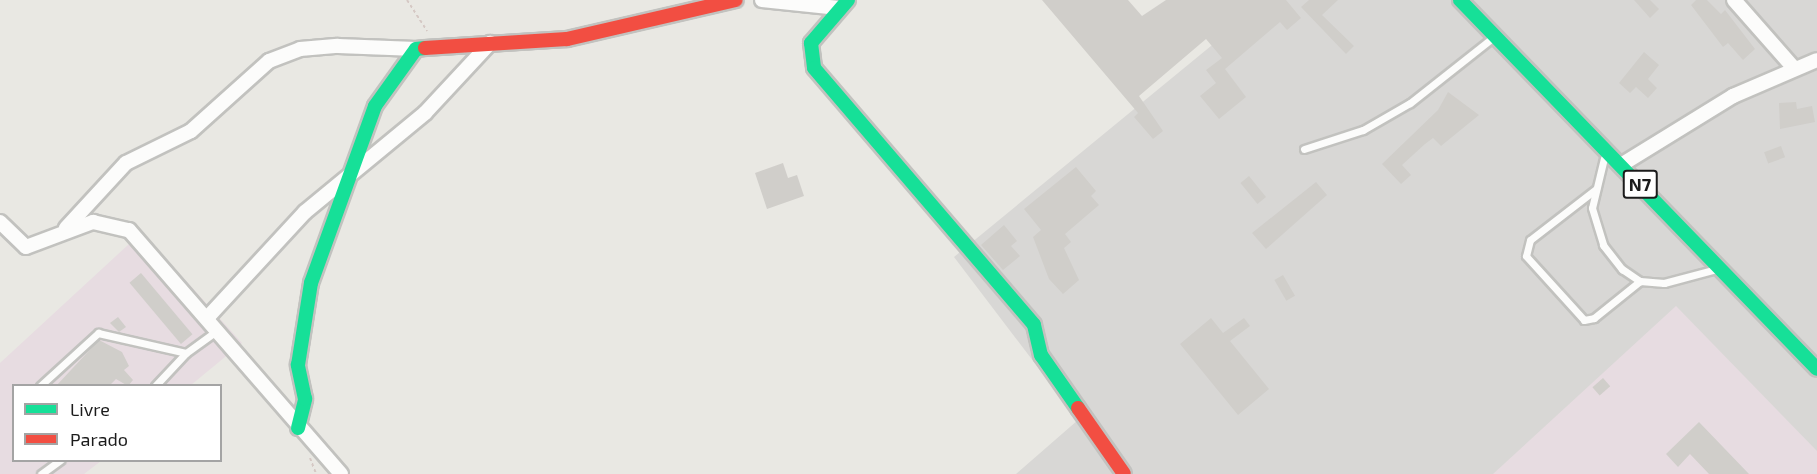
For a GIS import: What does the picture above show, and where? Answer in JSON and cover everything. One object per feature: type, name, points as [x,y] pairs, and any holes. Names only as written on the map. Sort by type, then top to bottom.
[{"type":"main road","points":[[298,428],[305,399],[298,365],[311,283],[357,166],[375,106],[416,48],[440,44],[490,43],[619,30],[736,0]]},
{"type":"main road","name":"N7","points":[[1460,0],[1606,148],[1719,269],[1817,369]]},
{"type":"main road","points":[[843,4],[811,43],[814,68],[1034,325],[1041,355],[1124,474]]},
{"type":"street","points":[[762,0],[843,4]]},
{"type":"street","points":[[1734,0],[1794,68]]},
{"type":"street","points":[[208,317],[305,212],[357,166],[425,113],[490,43]]},
{"type":"street","points":[[66,228],[126,163],[191,131],[268,61],[329,47],[416,48]]},
{"type":"street","points":[[1622,165],[1733,96],[1817,60]]},
{"type":"street","points":[[0,222],[26,247],[66,228],[93,222],[129,230],[208,317],[298,428],[341,474]]},
{"type":"lane","points":[[1304,149],[1363,130],[1410,103],[1495,36]]},
{"type":"lane","points":[[1606,148],[1592,208],[1602,245],[1640,281],[1664,283],[1719,269]]},
{"type":"lane","points":[[1596,189],[1530,240],[1526,256],[1584,320],[1594,318],[1640,281]]},
{"type":"lane","points":[[157,384],[186,352],[218,330]]},
{"type":"lane","points":[[42,384],[98,333],[186,352]]},
{"type":"lane","points":[[42,474],[57,462]]},
{"type":"path","points":[[407,0],[440,44]]},
{"type":"shaded area","points":[[1267,0],[1817,0],[1817,474],[1016,474],[1078,420],[954,257]]},
{"type":"shaded area","points":[[142,232],[242,343],[192,384],[12,384],[12,462],[100,462],[84,474],[0,474],[0,363]]},
{"type":"shaded area","points":[[1676,306],[1817,451],[1817,474],[1493,474]]},
{"type":"building","points":[[1042,0],[1128,0],[1142,16],[1166,0],[1286,0],[1301,18],[1287,30],[1280,22],[1225,69],[1246,97],[1219,119],[1200,96],[1216,83],[1206,70],[1222,58],[1206,39],[1139,96],[1163,131],[1153,139],[1134,117],[1138,113]]},
{"type":"building","points":[[1309,0],[1338,0],[1322,15],[1354,46],[1346,54],[1301,7]]},
{"type":"building","points":[[1634,0],[1650,0],[1659,9],[1650,18]]},
{"type":"building","points":[[1696,0],[1707,0],[1721,14],[1725,10],[1755,49],[1743,60],[1728,43],[1723,47],[1691,5]]},
{"type":"building","points":[[1644,52],[1659,65],[1648,79],[1657,88],[1648,98],[1636,87],[1630,93],[1619,83]]},
{"type":"building","points":[[1448,92],[1479,115],[1441,146],[1433,138],[1425,144],[1402,165],[1411,175],[1401,184],[1382,164],[1438,110]]},
{"type":"building","points":[[1796,102],[1797,109],[1812,106],[1815,122],[1780,129],[1779,103]]},
{"type":"building","points":[[1781,146],[1785,157],[1768,163],[1764,152]]},
{"type":"building","points":[[783,163],[788,178],[797,175],[804,196],[767,209],[755,173]]},
{"type":"building","points":[[1076,167],[1096,191],[1091,196],[1099,205],[1065,234],[1071,242],[1064,248],[1079,280],[1063,294],[1049,279],[1033,237],[1041,230],[1024,209]]},
{"type":"building","points":[[1249,176],[1266,197],[1257,204],[1240,183]]},
{"type":"building","points":[[1316,182],[1327,195],[1266,249],[1252,233]]},
{"type":"building","points":[[1004,225],[1017,241],[1011,246],[1020,256],[1003,270],[981,245]]},
{"type":"building","points":[[141,273],[192,334],[181,344],[130,283]]},
{"type":"building","points":[[1283,275],[1295,296],[1286,301],[1274,280]]},
{"type":"building","points":[[118,317],[126,327],[119,332],[110,323]]},
{"type":"building","points":[[1211,318],[1223,333],[1244,318],[1250,326],[1230,341],[1269,389],[1238,415],[1180,344]]},
{"type":"building","points":[[99,340],[122,352],[129,366],[124,370],[133,380],[130,384],[116,379],[111,384],[58,384]]},
{"type":"building","points":[[1603,378],[1610,386],[1600,395],[1592,387]]},
{"type":"building","points":[[1699,422],[1749,474],[1709,474],[1690,454],[1678,467],[1666,454]]},
{"type":"traffic: fast","points":[[848,0],[811,43],[814,68],[1034,325],[1041,355],[1078,408]]},
{"type":"traffic: fast","points":[[1460,0],[1817,369]]},
{"type":"traffic: fast","points":[[298,428],[305,399],[298,365],[311,283],[375,106],[416,49],[425,48]]},
{"type":"traffic: jam","points":[[425,48],[567,39],[736,0]]},
{"type":"traffic: jam","points":[[1078,408],[1124,474]]}]
